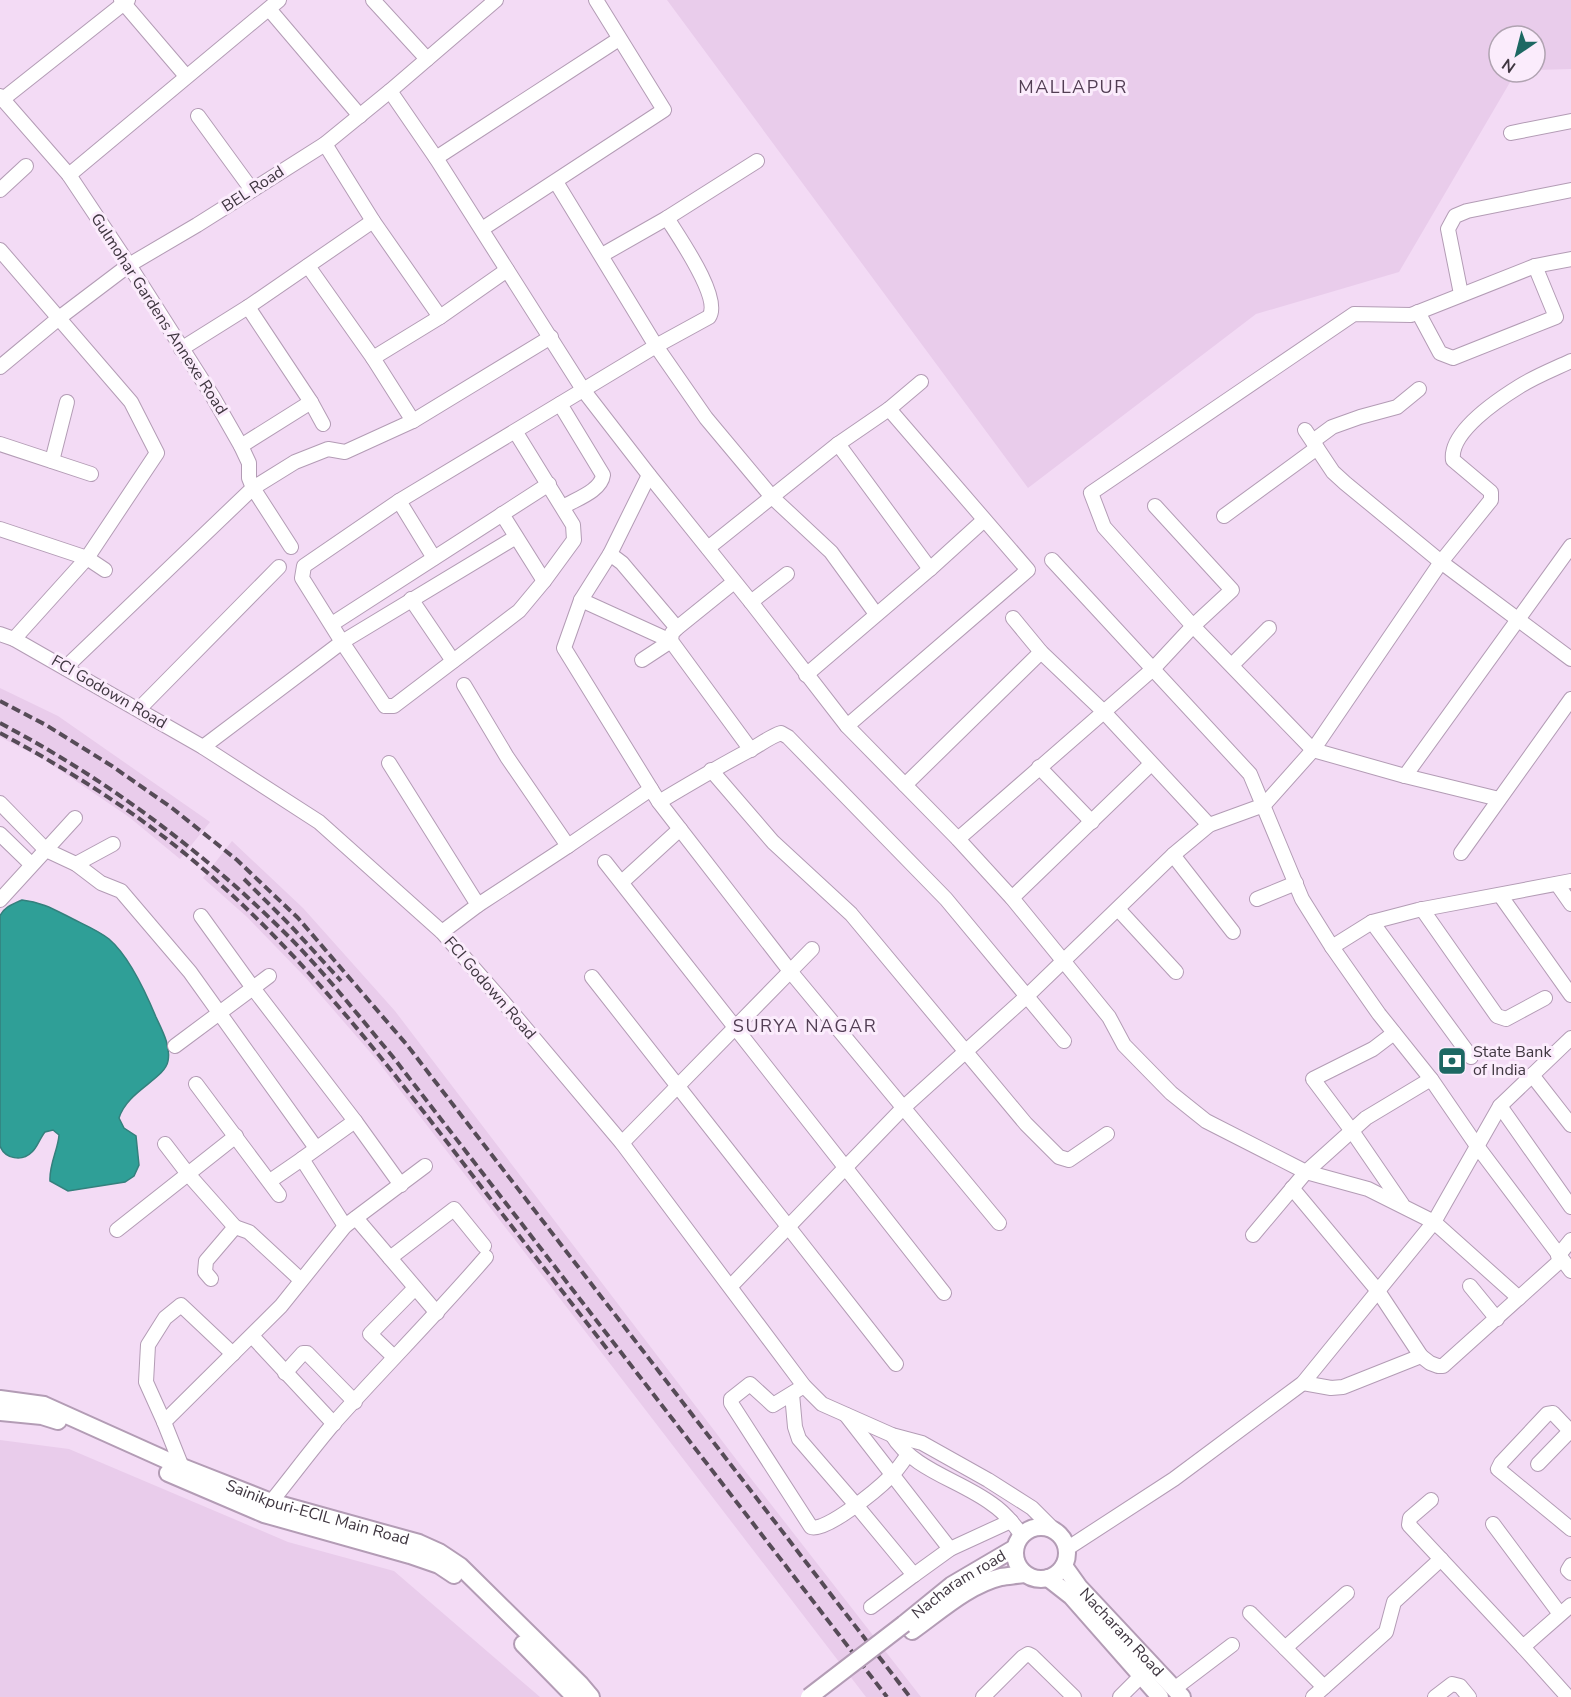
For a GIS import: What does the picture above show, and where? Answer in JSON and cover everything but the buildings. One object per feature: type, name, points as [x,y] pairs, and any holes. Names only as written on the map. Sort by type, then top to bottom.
[{"type":"main road","name":"Sainikpuri-ECIL Main Road","points":[[0,1399],[44,1405],[182,1467],[271,1502],[419,1543],[439,1552],[459,1566],[591,1697]]},
{"type":"main road","name":"Sainikpuri-ECIL Main Road","points":[[0,1412],[42,1416],[63,1422],[169,1473],[264,1514],[439,1565],[464,1582],[574,1697]]},
{"type":"main road","points":[[1033,1527],[1052,1528],[1061,1536],[1068,1548],[1064,1566],[1054,1576],[1048,1578],[1039,1579],[1024,1574],[1016,1563],[1016,1534],[1033,1527]]},
{"type":"main road","name":"Nacharam road","points":[[907,1628],[952,1586],[1016,1534]]},
{"type":"main road","name":"Nacharam Road","points":[[1064,1566],[1143,1670]]},
{"type":"main road","name":"Nacharam road","points":[[907,1628],[979,1586],[999,1578],[1024,1574]]},
{"type":"main road","name":"Nacharam Road","points":[[1048,1578],[1071,1596],[1143,1670],[1172,1694]]},
{"type":"main road","points":[[809,1697],[907,1628]]},
{"type":"main road","points":[[826,1697],[907,1628]]},
{"type":"street","points":[[373,0],[427,59]]},
{"type":"street","points":[[482,229],[664,110],[596,0]]},
{"type":"street","points":[[2,97],[124,1],[186,76]]},
{"type":"street","name":"BEL Road","points":[[0,367],[58,318],[129,265],[325,144],[427,59],[488,2]]},
{"type":"street","points":[[69,175],[274,4],[360,116]]},
{"type":"street","points":[[436,158],[619,39]]},
{"type":"street","points":[[390,91],[482,229],[584,391],[648,476],[751,602],[847,726],[958,839],[1012,898],[1108,1017],[1124,1045],[1171,1093],[1206,1120],[1306,1172],[1368,1189],[1434,1222],[1520,1298]]},
{"type":"street","name":"Gulmohar Gardens Annexe Road","points":[[2,97],[69,175],[129,265],[242,446],[249,464],[249,478],[253,488],[291,547]]},
{"type":"street","points":[[198,116],[252,190]]},
{"type":"street","points":[[1511,133],[1571,122]]},
{"type":"street","points":[[325,144],[373,221],[440,317]]},
{"type":"street","points":[[602,255],[667,218],[757,161]]},
{"type":"street","points":[[0,190],[26,166]]},
{"type":"street","points":[[556,182],[656,345],[706,418],[772,497],[831,552],[876,614]]},
{"type":"street","points":[[1461,294],[1448,229],[1455,216],[1467,211],[1571,190]]},
{"type":"street","points":[[515,431],[573,525],[574,540],[519,611],[394,706],[386,706],[302,578],[304,566],[399,501],[515,431],[560,404],[584,391],[656,345],[709,317],[712,310],[706,284],[667,218]]},
{"type":"street","points":[[181,349],[248,307],[373,221]]},
{"type":"street","points":[[0,250],[131,402],[157,453],[87,558],[14,639]]},
{"type":"street","points":[[1499,799],[1313,750],[1193,626],[1104,527],[1091,493],[1354,314],[1411,315],[1535,266],[1571,259]]},
{"type":"street","points":[[308,266],[373,358],[413,421]]},
{"type":"street","points":[[1535,266],[1556,317]]},
{"type":"street","points":[[373,358],[440,317],[507,270]]},
{"type":"street","points":[[248,307],[323,424]]},
{"type":"street","points":[[1418,312],[1440,353],[1453,358],[1556,317],[1571,315]]},
{"type":"street","points":[[65,668],[253,488],[295,462],[328,449],[345,452],[413,421],[551,337]]},
{"type":"street","points":[[731,1286],[903,1108],[1026,997],[1173,855],[1209,825],[1264,805],[1313,750],[1441,562],[1489,503],[1491,492],[1453,460],[1453,449],[1459,438],[1471,423],[1521,385],[1571,361]]},
{"type":"street","points":[[708,548],[838,444],[889,409],[921,382]]},
{"type":"street","points":[[1224,516],[1312,440],[1332,427],[1397,407],[1419,389]]},
{"type":"street","points":[[52,460],[67,402]]},
{"type":"street","points":[[242,446],[311,402]]},
{"type":"street","points":[[560,404],[603,475],[602,482],[597,487],[563,507]]},
{"type":"street","points":[[847,726],[1028,570],[889,409]]},
{"type":"street","points":[[1312,440],[1333,472],[1345,483],[1441,562],[1571,659]]},
{"type":"street","points":[[0,444],[92,474]]},
{"type":"street","points":[[838,444],[930,569]]},
{"type":"street","points":[[648,476],[610,554],[581,600],[564,648],[659,802],[790,971],[999,1223]]},
{"type":"street","points":[[332,624],[549,484]]},
{"type":"street","points":[[399,501],[434,558]]},
{"type":"street","points":[[958,839],[1153,669],[1193,626],[1232,590],[1155,506]]},
{"type":"street","points":[[502,514],[544,581]]},
{"type":"street","points":[[806,675],[984,520]]},
{"type":"street","points":[[0,529],[87,558],[105,570]]},
{"type":"street","points":[[203,747],[342,642],[516,537]]},
{"type":"street","points":[[1405,776],[1571,546]]},
{"type":"street","points":[[610,554],[622,564],[677,628]]},
{"type":"street","points":[[1052,560],[1250,774],[1302,899],[1332,947],[1394,1033],[1431,1079],[1559,1258],[1571,1271]]},
{"type":"street","points":[[139,709],[279,567]]},
{"type":"street","points":[[751,602],[787,574]]},
{"type":"street","points":[[642,660],[671,641],[672,633],[677,628],[734,582]]},
{"type":"street","points":[[411,599],[453,661]]},
{"type":"street","points":[[581,600],[671,641],[751,750]]},
{"type":"street","points":[[1013,618],[1041,652],[1103,711],[1209,825]]},
{"type":"street","points":[[1232,665],[1269,628]]},
{"type":"street","name":"FCI Godown Road","points":[[0,634],[14,639],[139,709],[203,747],[319,822],[442,932],[506,1004],[622,1143],[804,1386],[822,1404],[892,1435],[922,1443],[1032,1508],[1052,1528]]},
{"type":"street","points":[[905,785],[1041,652]]},
{"type":"street","points":[[464,685],[507,757],[568,846]]},
{"type":"street","points":[[1461,853],[1571,699]]},
{"type":"street","points":[[659,802],[773,735],[781,733],[788,737],[946,899],[1064,1041]]},
{"type":"street","points":[[389,763],[478,905]]},
{"type":"street","points":[[1012,898],[1151,764]]},
{"type":"street","points":[[1039,767],[1092,822]]},
{"type":"street","points":[[711,770],[773,842],[851,914],[1026,1124],[1059,1157],[1069,1160],[1107,1134]]},
{"type":"street","points":[[442,932],[478,905],[651,789]]},
{"type":"street","points":[[0,803],[46,850],[76,864],[101,883],[121,891],[189,972],[316,1148]]},
{"type":"street","points":[[1,898],[75,818]]},
{"type":"street","points":[[622,882],[680,829]]},
{"type":"street","points":[[0,834],[31,864]]},
{"type":"street","points":[[76,864],[113,844]]},
{"type":"street","points":[[1173,855],[1233,932]]},
{"type":"street","points":[[605,862],[944,1293]]},
{"type":"street","points":[[1332,947],[1372,922],[1422,909],[1564,882],[1571,904]]},
{"type":"street","points":[[1257,899],[1296,883]]},
{"type":"street","points":[[1500,895],[1571,995]]},
{"type":"street","points":[[1118,909],[1176,972]]},
{"type":"street","points":[[1422,909],[1497,1016],[1506,1018],[1545,998]]},
{"type":"street","points":[[201,916],[355,1121],[400,1185]]},
{"type":"street","points":[[1372,922],[1471,1057]]},
{"type":"street","points":[[622,1143],[812,949]]},
{"type":"street","points":[[175,1046],[269,976]]},
{"type":"street","points":[[592,976],[896,1364]]},
{"type":"street","points":[[1394,1033],[1372,1049],[1313,1079],[1403,1206]]},
{"type":"street","points":[[1068,1548],[1174,1479],[1304,1383],[1434,1222],[1500,1106],[1570,1040]]},
{"type":"street","points":[[1532,1075],[1571,1125]]},
{"type":"street","points":[[1253,1235],[1306,1172],[1366,1118],[1431,1079]]},
{"type":"street","points":[[196,1084],[279,1195]]},
{"type":"street","points":[[1500,1106],[1571,1207]]},
{"type":"street","points":[[270,1181],[355,1121]]},
{"type":"street","points":[[117,1230],[236,1136]]},
{"type":"street","points":[[165,1144],[235,1227],[249,1232],[301,1280]]},
{"type":"street","points":[[302,1159],[350,1222],[390,1258],[437,1313]]},
{"type":"street","points":[[164,1422],[281,1306],[350,1222],[425,1166]]},
{"type":"street","points":[[1292,1188],[1378,1291],[1421,1356],[1438,1366],[1443,1366],[1520,1298],[1559,1258],[1571,1240]]},
{"type":"street","points":[[271,1502],[334,1424],[437,1313],[485,1252],[454,1209],[390,1258]]},
{"type":"street","points":[[211,1279],[205,1272],[206,1261],[235,1227]]},
{"type":"street","points":[[1470,1286],[1497,1319]]},
{"type":"street","points":[[394,1357],[370,1334],[415,1288]]},
{"type":"street","points":[[182,1467],[146,1382],[148,1346],[165,1318],[181,1305],[233,1354]]},
{"type":"street","points":[[252,1336],[334,1424]]},
{"type":"street","points":[[285,1373],[303,1353],[307,1353],[355,1402]]},
{"type":"street","points":[[1304,1383],[1331,1388],[1343,1387],[1421,1356]]},
{"type":"street","points":[[804,1386],[773,1406],[750,1384],[731,1399],[730,1403],[811,1527],[820,1528],[856,1505],[891,1476],[908,1455]]},
{"type":"street","points":[[792,1394],[795,1427],[799,1439],[914,1575]]},
{"type":"street","points":[[1538,1464],[1570,1432],[1553,1413],[1547,1414],[1498,1469],[1571,1529]]},
{"type":"street","points":[[845,1415],[950,1549]]},
{"type":"street","name":"FCI Godown Road","points":[[892,1435],[908,1455],[991,1503],[1016,1534]]},
{"type":"street","points":[[1431,1500],[1410,1518],[1409,1525],[1567,1697],[1571,1693]]},
{"type":"street","points":[[1493,1524],[1560,1614]]},
{"type":"street","points":[[871,1607],[950,1549],[1016,1534]]},
{"type":"street","points":[[1313,1697],[1386,1632],[1394,1602],[1441,1559]]},
{"type":"street","points":[[1571,1565],[1568,1570],[1571,1573]]},
{"type":"street","points":[[1285,1647],[1347,1593]]},
{"type":"street","points":[[1523,1647],[1571,1605]]},
{"type":"street","points":[[1250,1613],[1324,1687]]},
{"type":"street","points":[[1172,1694],[1232,1645]]},
{"type":"street","points":[[983,1697],[1028,1654],[1074,1697]]},
{"type":"street","points":[[1120,1697],[1143,1670]]},
{"type":"street","points":[[1435,1697],[1452,1684],[1460,1686],[1469,1697]]},
{"type":"shaded area","points":[[667,0],[1571,0],[1571,69],[1547,70],[1547,24],[1487,24],[1487,84],[1509,84],[1399,272],[1256,314],[1028,488]]},
{"type":"shaded area","points":[[0,688],[58,716],[210,822],[180,859],[129,817],[45,760],[0,737]]},
{"type":"shaded area","points":[[232,841],[303,908],[395,1011],[742,1467],[921,1697],[866,1697],[376,1059],[305,977],[247,917],[203,878]]},
{"type":"shaded area","points":[[22,900],[48,907],[92,928],[109,939],[136,975],[165,1038],[169,1055],[165,1068],[130,1100],[119,1118],[124,1128],[136,1136],[139,1165],[134,1176],[125,1182],[68,1191],[50,1181],[59,1135],[53,1130],[45,1132],[34,1150],[23,1157],[14,1158],[6,1154],[0,1146],[0,916],[6,908]]},
{"type":"shaded area","points":[[0,1440],[69,1449],[288,1542],[394,1571],[540,1697],[0,1697]]},
{"type":"railway","points":[[0,701],[46,725],[112,766],[172,808],[237,860],[298,918],[407,1045],[910,1697]]},
{"type":"railway","points":[[0,723],[76,767],[148,816],[217,870],[311,960],[393,1057],[887,1697]]},
{"type":"railway","points":[[0,733],[87,783],[142,821],[195,862],[252,913],[311,975],[394,1074],[611,1354]]},
{"type":"railway","points":[[244,879],[341,981]]},
{"type":"place","name":"State Bank of India","points":[[1452,1061]]},
{"type":"district","name":"MALLAPUR","points":[[1073,87]]},
{"type":"district","name":"SURYA NAGAR","points":[[805,1026]]}]
